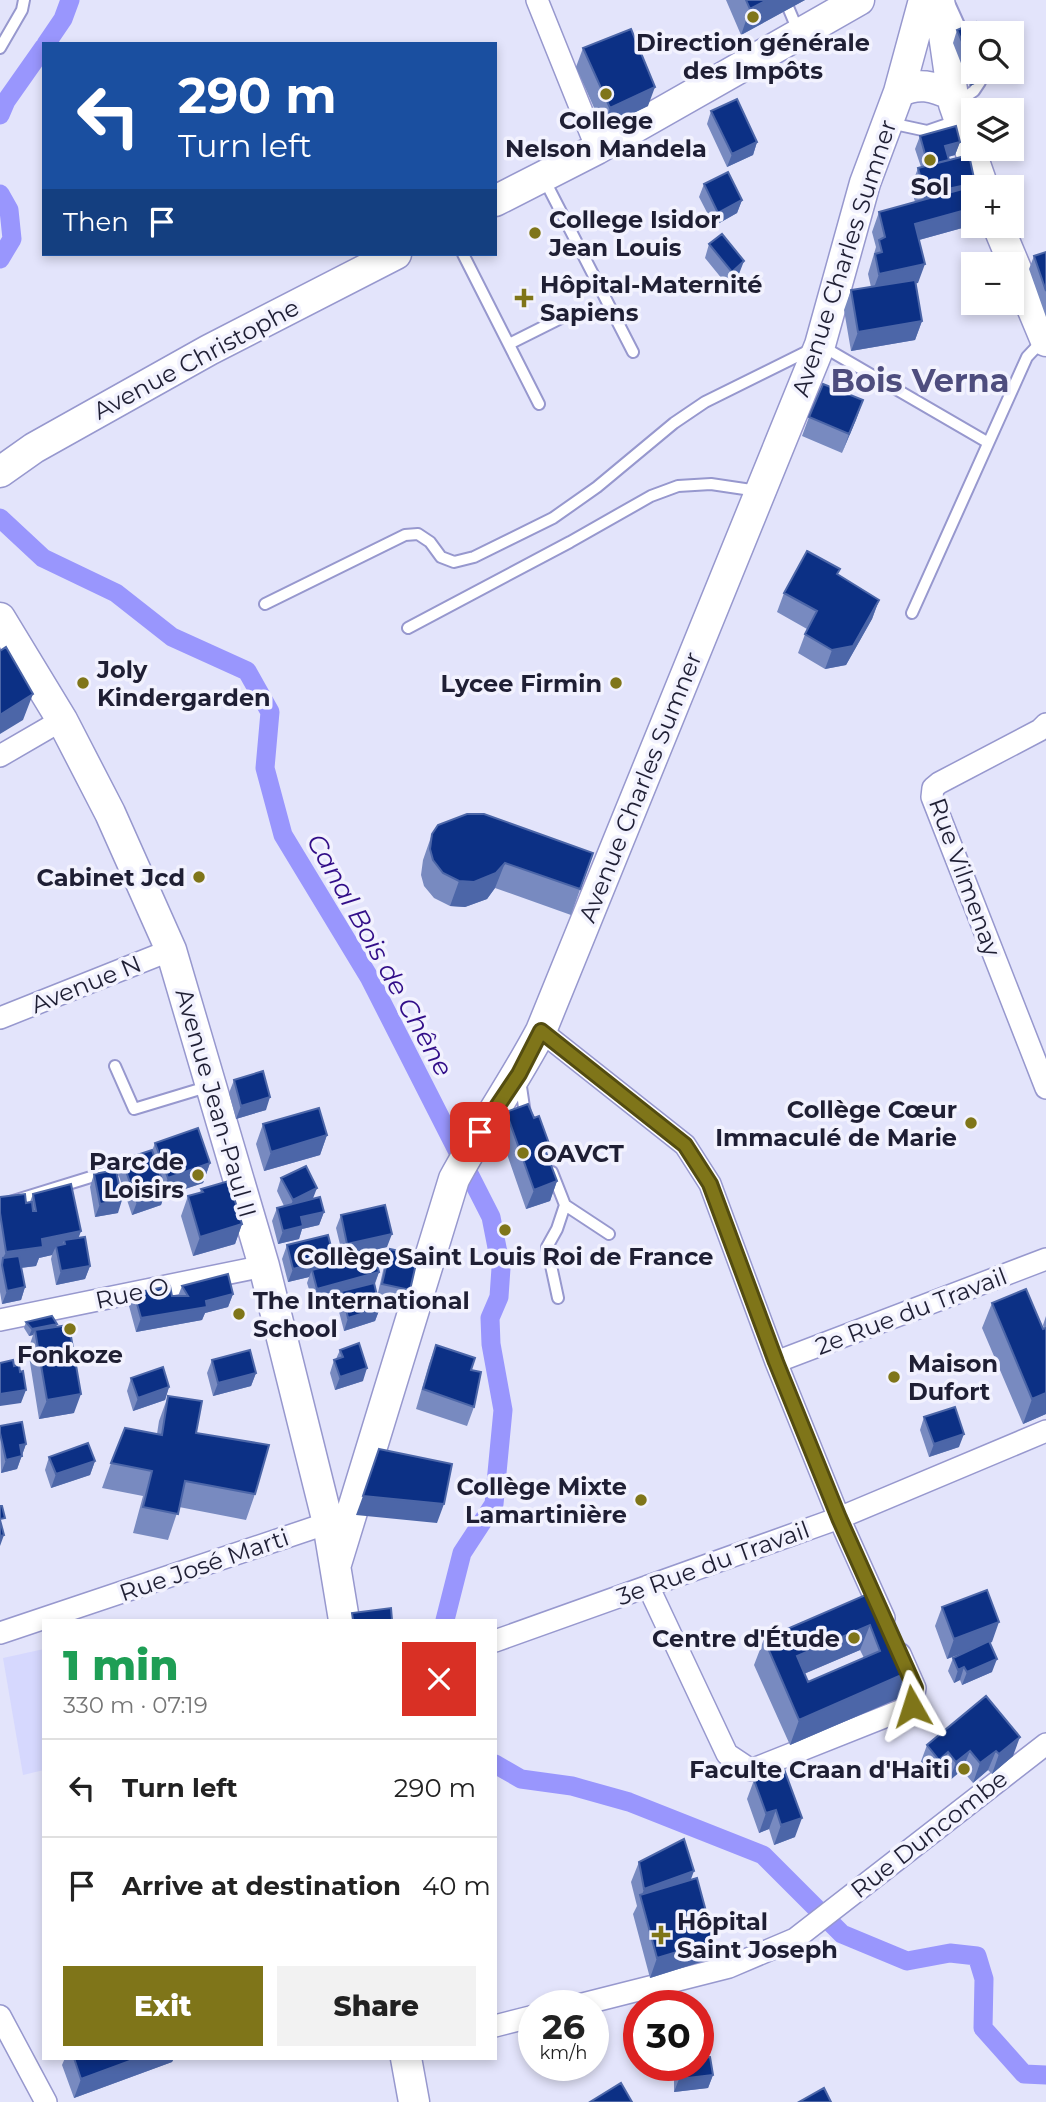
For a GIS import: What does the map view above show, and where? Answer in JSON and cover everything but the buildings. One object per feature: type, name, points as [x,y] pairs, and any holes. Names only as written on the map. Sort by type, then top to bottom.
[{"type":"street","points":[[537,0],[597,149]]},
{"type":"street","points":[[497,200],[597,149],[859,0]]},
{"type":"street","name":"Avenue Charles Sumner","points":[[344,1619],[336,1564],[340,1519],[454,1179],[480,1132],[519,1074],[541,1031],[820,345],[864,183],[899,92],[924,0]]},
{"type":"street","points":[[939,0],[955,106],[979,175]]},
{"type":"street","points":[[899,92],[919,85],[939,89],[955,106]]},
{"type":"street","points":[[1003,238],[1046,339]]},
{"type":"street","name":"Avenue Christophe","points":[[0,472],[34,448],[209,350],[392,256]]},
{"type":"street","name":"Avenue Jean-Paul II","points":[[0,618],[62,720],[110,813],[171,950],[210,1086],[220,1135],[264,1266],[340,1519]]},
{"type":"street","points":[[0,756],[62,720]]},
{"type":"street","name":"Rue Vilmenay","points":[[1046,724],[1040,730],[939,783],[933,788],[932,797],[1046,1088]]},
{"type":"street","name":"Avenue N","points":[[0,1018],[171,950]]},
{"type":"street","points":[[541,1031],[685,1145],[710,1184],[776,1362],[839,1518],[915,1688],[912,1706],[751,1770],[727,1755],[648,1586]]},
{"type":"street","name":"2e Rue du Travail","points":[[776,1362],[1046,1259]]},
{"type":"street","name":"Rue O","points":[[0,1320],[264,1266]]},
{"type":"street","name":"3e Rue du Travail","points":[[497,1640],[839,1518],[1046,1431]]},
{"type":"street","name":"Rue José Marti","points":[[0,1633],[340,1519]]},
{"type":"street","name":"Rue Duncombe","points":[[609,1997],[729,1967],[795,1939],[1046,1744]]},
{"type":"street","points":[[0,2016],[46,2102]]},
{"type":"street","points":[[497,2025],[518,2020]]},
{"type":"street","points":[[406,2060],[414,2102]]},
{"type":"lane","points":[[0,48],[22,10],[24,0]]},
{"type":"lane","points":[[785,0],[799,33]]},
{"type":"lane","points":[[945,0],[961,26]]},
{"type":"lane","points":[[888,122],[927,131],[979,84]]},
{"type":"lane","points":[[542,176],[633,352]]},
{"type":"lane","points":[[464,256],[539,404]]},
{"type":"lane","points":[[509,344],[569,314]]},
{"type":"lane","points":[[912,614],[1027,358],[1046,339]]},
{"type":"lane","points":[[265,604],[405,535],[418,534],[430,542],[441,557],[454,562],[474,557],[552,518],[597,488],[674,422],[705,402],[820,345],[987,442]]},
{"type":"lane","points":[[408,628],[651,496],[678,485],[711,484],[760,491]]},
{"type":"lane","points":[[115,1066],[135,1109],[210,1086]]},
{"type":"lane","points":[[519,1074],[525,1114],[535,1130]]},
{"type":"lane","points":[[0,1205],[150,1158]]},
{"type":"lane","points":[[548,1161],[565,1205],[609,1234]]},
{"type":"lane","points":[[558,1298],[547,1247],[557,1229],[565,1205]]},
{"type":"shaded area","points":[[42,1649],[42,1770],[23,1775],[3,1658]]},
{"type":"waterway","name":"Canal Bois de Chêne","points":[[47,42],[63,19],[70,0]]},
{"type":"waterway","name":"Canal Bois de Chêne","points":[[0,115],[6,101],[42,50]]},
{"type":"waterway","name":"Canal Bois de Chêne","points":[[0,194],[9,210],[12,239],[0,259]]},
{"type":"waterway","name":"Canal Bois de Chêne","points":[[0,518],[43,558],[116,593],[172,637],[247,671],[270,712],[265,768],[283,835],[369,977],[491,1217],[501,1268],[499,1297],[490,1318],[491,1344],[503,1410],[494,1504],[462,1553],[445,1619]]},
{"type":"waterway","name":"Canal Bois de Chêne","points":[[497,1765],[521,1779],[572,1786],[629,1802],[763,1855],[842,1934],[907,1961],[950,1953],[977,1956],[984,1979],[983,2028],[1024,2074],[1046,2075]]},
{"type":"place","name":"Direction générale des Impôts","points":[[753,17]]},
{"type":"place","name":"College Nelson Mandela","points":[[606,94]]},
{"type":"place","name":"Sol","points":[[930,160]]},
{"type":"place","name":"College Isidor Jean Louis","points":[[535,233]]},
{"type":"place","name":"Hôpital-Maternité Sapiens","points":[[524,298]]},
{"type":"place","name":"Joly Kindergarden","points":[[83,683]]},
{"type":"place","name":"Lycee Firmin","points":[[616,683]]},
{"type":"place","name":"Cabinet Jcd","points":[[199,877]]},
{"type":"place","name":"Collège Cœur Immaculé de Marie","points":[[971,1123]]},
{"type":"place","name":"OAVCT","points":[[523,1153]]},
{"type":"place","name":"Parc de Loisirs","points":[[198,1175]]},
{"type":"place","name":"Collège Saint Louis Roi de France","points":[[505,1230]]},
{"type":"place","name":"The International School","points":[[239,1314]]},
{"type":"place","name":"Fonkoze","points":[[70,1329]]},
{"type":"place","name":"Maison Dufort","points":[[894,1377]]},
{"type":"place","name":"Collège Mixte Lamartinière","points":[[641,1500]]},
{"type":"place","name":"Centre d'Étude","points":[[854,1638]]},
{"type":"place","name":"Faculte Craan d'Haiti","points":[[964,1769]]},
{"type":"place","name":"Hôpital Saint Joseph","points":[[661,1935]]},
{"type":"district","name":"Bois Verna","points":[[920,380]]},
{"type":"route","points":[[480,1132],[519,1074],[541,1031],[685,1145],[710,1184],[776,1362],[839,1518],[915,1688],[912,1706]]}]
